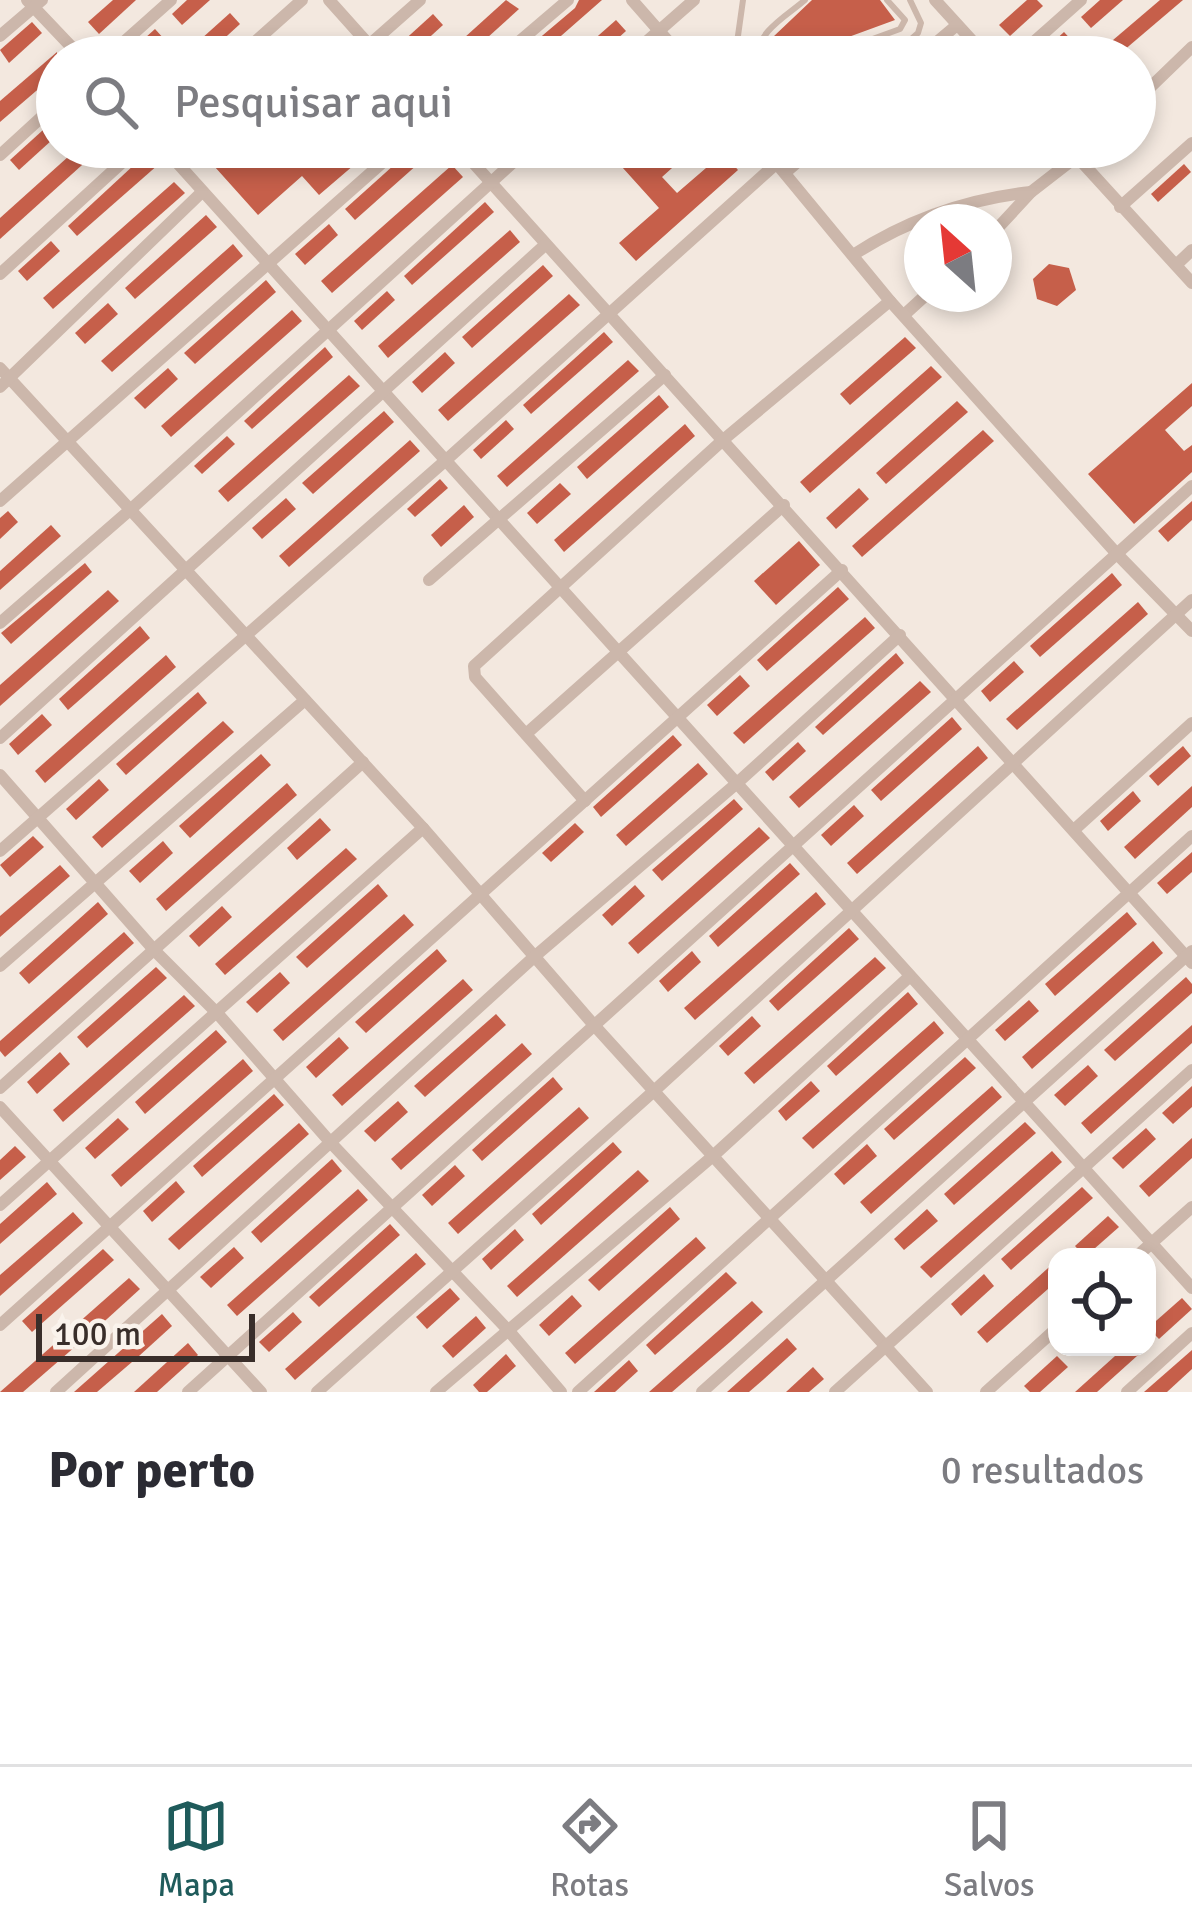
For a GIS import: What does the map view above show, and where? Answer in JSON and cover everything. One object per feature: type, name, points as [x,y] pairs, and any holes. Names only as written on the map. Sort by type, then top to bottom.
[{"type":"street","points":[[130,36],[170,0]]},
{"type":"street","points":[[262,36],[302,0]]},
{"type":"street","points":[[329,0],[361,36]]},
{"type":"street","points":[[379,36],[420,0]]},
{"type":"street","points":[[526,36],[568,0]]},
{"type":"street","points":[[632,0],[663,36]]},
{"type":"street","points":[[651,36],[694,0]]},
{"type":"street","points":[[1040,36],[1081,0]]},
{"type":"street","points":[[0,36],[34,2],[63,36]]},
{"type":"street","points":[[942,3],[968,36]]},
{"type":"street","points":[[944,36],[957,25]]},
{"type":"street","points":[[1156,82],[1192,47]]},
{"type":"street","points":[[0,155],[36,122]]},
{"type":"street","points":[[1120,207],[1192,142]]},
{"type":"street","points":[[0,274],[116,168]]},
{"type":"street","points":[[181,168],[676,719],[854,908],[909,977],[1192,1288]]},
{"type":"street","points":[[0,502],[377,168]]},
{"type":"street","points":[[477,168],[1190,957],[702,1392]]},
{"type":"street","points":[[0,623],[507,168]]},
{"type":"street","points":[[0,851],[609,312],[782,168],[890,301],[1192,631]]},
{"type":"street","points":[[1012,213],[1058,168]]},
{"type":"street","points":[[1091,168],[1120,207],[1192,284]]},
{"type":"street","points":[[202,192],[3,378],[363,762],[927,1392]]},
{"type":"street","points":[[853,254],[931,215],[1031,192]]},
{"type":"street","points":[[0,738],[545,245]]},
{"type":"street","points":[[1176,265],[1192,250]]},
{"type":"street","points":[[584,801],[472,671],[474,666],[723,440],[890,301]]},
{"type":"street","points":[[904,315],[907,312]]},
{"type":"street","points":[[429,580],[665,375]]},
{"type":"street","points":[[188,1392],[1192,486]]},
{"type":"street","points":[[526,734],[784,505]]},
{"type":"street","points":[[0,1325],[842,570]]},
{"type":"street","points":[[316,1392],[1192,600]]},
{"type":"street","points":[[56,1392],[534,957],[900,635]]},
{"type":"street","points":[[0,966],[305,700]]},
{"type":"street","points":[[1075,829],[1192,723]]},
{"type":"street","points":[[0,1088],[363,762]]},
{"type":"street","points":[[0,775],[155,951],[218,1014],[561,1392]]},
{"type":"street","points":[[0,1205],[423,828]]},
{"type":"street","points":[[578,1392],[1192,836]]},
{"type":"street","points":[[436,1392],[713,1156],[909,977]]},
{"type":"street","points":[[835,1392],[1192,1070]]},
{"type":"street","points":[[0,1108],[261,1392]]},
{"type":"street","points":[[1146,1248],[1192,1207]]},
{"type":"street","points":[[1126,1392],[1192,1333]]},
{"type":"street","points":[[986,1392],[1048,1336]]},
{"type":"lane","points":[[738,36],[743,0]]},
{"type":"lane","points":[[763,36],[805,0]]},
{"type":"lane","points":[[881,36],[900,29],[904,20],[887,0]]},
{"type":"lane","points":[[910,0],[922,23],[915,36]]},
{"type":"building","points":[[113,0],[136,0],[99,34],[88,22]]},
{"type":"building","points":[[187,0],[210,0],[182,25],[172,14]]},
{"type":"building","points":[[506,0],[519,9],[489,36],[466,36]]},
{"type":"building","points":[[579,0],[602,0],[561,36],[542,36]]},
{"type":"building","points":[[812,0],[880,0],[895,20],[851,36],[774,36]]},
{"type":"building","points":[[1027,0],[1043,6],[1010,36],[999,25]]},
{"type":"building","points":[[1100,0],[1123,0],[1091,28],[1081,17]]},
{"type":"building","points":[[1160,0],[1183,0],[1141,36],[1118,36]]},
{"type":"building","points":[[230,13],[240,24],[227,36],[204,36]]},
{"type":"building","points":[[433,14],[443,25],[431,36],[409,36]]},
{"type":"building","points":[[616,20],[626,31],[620,36],[598,36]]},
{"type":"building","points":[[32,22],[42,33],[9,63],[0,50]]},
{"type":"building","points":[[36,70],[36,91],[0,122],[0,101]]},
{"type":"building","points":[[36,136],[36,155],[19,170],[10,160]]},
{"type":"building","points":[[1184,164],[1191,172],[1158,202],[1151,194]]},
{"type":"building","points":[[56,168],[79,168],[0,239],[0,218]]},
{"type":"building","points":[[131,168],[154,168],[77,236],[68,226]]},
{"type":"building","points":[[216,168],[350,168],[319,195],[302,176],[258,215]]},
{"type":"building","points":[[391,168],[413,168],[355,220],[345,209]]},
{"type":"building","points":[[449,168],[463,177],[332,293],[321,281]]},
{"type":"building","points":[[623,168],[672,168],[662,177],[677,193],[706,168],[738,170],[636,261],[619,243],[659,208]]},
{"type":"building","points":[[174,182],[185,193],[53,309],[43,298]]},
{"type":"building","points":[[485,202],[494,212],[412,285],[404,276]]},
{"type":"building","points":[[206,215],[217,227],[135,299],[125,288]]},
{"type":"building","points":[[329,224],[338,235],[305,265],[295,254]]},
{"type":"building","points":[[510,230],[520,242],[388,358],[378,346]]},
{"type":"building","points":[[51,241],[60,251],[27,281],[18,271]]},
{"type":"building","points":[[233,244],[243,256],[112,372],[101,361]]},
{"type":"building","points":[[1049,264],[1069,268],[1076,290],[1057,306],[1037,299],[1033,279]]},
{"type":"building","points":[[543,265],[553,276],[472,348],[462,337]]},
{"type":"building","points":[[266,280],[276,292],[195,364],[184,353]]},
{"type":"building","points":[[387,291],[395,300],[362,330],[354,321]]},
{"type":"building","points":[[569,294],[580,305],[448,421],[438,410]]},
{"type":"building","points":[[108,303],[118,314],[85,344],[75,333]]},
{"type":"building","points":[[292,310],[302,321],[171,437],[161,426]]},
{"type":"building","points":[[604,332],[613,342],[531,414],[523,405]]},
{"type":"building","points":[[905,337],[916,348],[850,405],[840,394]]},
{"type":"building","points":[[325,347],[333,357],[252,429],[244,421]]},
{"type":"building","points":[[445,352],[455,363],[422,393],[412,382]]},
{"type":"building","points":[[628,360],[639,371],[507,487],[497,476]]},
{"type":"building","points":[[931,366],[942,377],[810,493],[800,482]]},
{"type":"building","points":[[168,368],[178,379],[145,409],[134,398]]},
{"type":"building","points":[[349,375],[360,386],[228,502],[218,491]]},
{"type":"building","points":[[1192,383],[1192,406],[1165,430],[1184,451],[1192,445],[1192,472],[1134,524],[1088,474]]},
{"type":"building","points":[[659,395],[669,407],[587,479],[577,467]]},
{"type":"building","points":[[957,401],[968,412],[886,484],[876,473]]},
{"type":"building","points":[[384,411],[394,422],[313,494],[302,483]]},
{"type":"building","points":[[506,420],[514,429],[481,459],[473,450]]},
{"type":"building","points":[[685,424],[695,436],[564,552],[554,540]]},
{"type":"building","points":[[983,430],[994,441],[862,557],[852,546]]},
{"type":"building","points":[[227,436],[235,444],[202,474],[194,466]]},
{"type":"building","points":[[410,440],[420,451],[289,567],[279,556]]},
{"type":"building","points":[[440,479],[448,488],[415,517],[407,509]]},
{"type":"building","points":[[560,483],[571,494],[537,524],[527,513]]},
{"type":"building","points":[[859,488],[869,499],[836,529],[826,518]]},
{"type":"building","points":[[286,498],[296,509],[262,539],[252,528]]},
{"type":"building","points":[[1192,501],[1192,520],[1168,542],[1158,531]]},
{"type":"building","points":[[464,505],[474,517],[441,547],[431,535]]},
{"type":"building","points":[[8,511],[18,522],[0,539],[0,518]]},
{"type":"building","points":[[51,525],[61,536],[0,590],[0,571]]},
{"type":"building","points":[[799,541],[820,565],[776,605],[754,581]]},
{"type":"building","points":[[85,563],[92,572],[11,644],[1,633]]},
{"type":"building","points":[[1112,573],[1122,585],[1040,657],[1030,646]]},
{"type":"building","points":[[838,587],[849,599],[767,671],[757,660]]},
{"type":"building","points":[[108,590],[119,601],[0,706],[0,685]]},
{"type":"building","points":[[1138,602],[1148,614],[1017,730],[1006,719]]},
{"type":"building","points":[[865,617],[875,628],[744,744],[733,733]]},
{"type":"building","points":[[140,626],[150,638],[68,710],[59,699]]},
{"type":"building","points":[[896,653],[904,663],[823,735],[815,727]]},
{"type":"building","points":[[166,655],[176,667],[45,783],[35,771]]},
{"type":"building","points":[[1014,661],[1024,672],[990,702],[981,691]]},
{"type":"building","points":[[740,675],[750,686],[717,716],[707,705]]},
{"type":"building","points":[[920,681],[931,692],[799,808],[789,797]]},
{"type":"building","points":[[198,692],[207,703],[126,775],[116,764]]},
{"type":"building","points":[[42,714],[52,725],[18,755],[9,744]]},
{"type":"building","points":[[952,717],[962,729],[881,801],[871,790]]},
{"type":"building","points":[[223,721],[234,732],[102,848],[92,837]]},
{"type":"building","points":[[673,735],[682,745],[601,817],[593,807]]},
{"type":"building","points":[[798,742],[806,751],[773,781],[765,772]]},
{"type":"building","points":[[978,746],[988,758],[857,874],[847,863]]},
{"type":"building","points":[[1183,746],[1191,756],[1158,786],[1149,776]]},
{"type":"building","points":[[261,754],[271,765],[190,838],[179,826]]},
{"type":"building","points":[[698,763],[708,774],[626,846],[616,835]]},
{"type":"building","points":[[99,779],[109,790],[76,820],[66,809]]},
{"type":"building","points":[[287,783],[297,795],[166,911],[156,899]]},
{"type":"building","points":[[1192,786],[1192,807],[1135,859],[1124,847]]},
{"type":"building","points":[[1133,791],[1141,801],[1108,831],[1100,821]]},
{"type":"building","points":[[734,799],[743,809],[662,881],[652,870]]},
{"type":"building","points":[[854,805],[864,816],[831,846],[821,835]]},
{"type":"building","points":[[320,818],[331,830],[297,860],[287,848]]},
{"type":"building","points":[[575,823],[584,832],[551,862],[542,853]]},
{"type":"building","points":[[759,827],[770,838],[638,954],[628,943]]},
{"type":"building","points":[[33,836],[44,847],[10,877],[0,865]]},
{"type":"building","points":[[163,841],[173,853],[140,883],[129,871]]},
{"type":"building","points":[[346,848],[357,859],[225,975],[215,964]]},
{"type":"building","points":[[1192,852],[1192,872],[1167,894],[1157,883]]},
{"type":"building","points":[[790,863],[800,874],[718,947],[709,936]]},
{"type":"building","points":[[60,865],[70,876],[0,937],[0,916]]},
{"type":"building","points":[[378,884],[388,896],[307,968],[296,957]]},
{"type":"building","points":[[635,885],[645,896],[612,926],[602,915]]},
{"type":"building","points":[[816,892],[826,904],[695,1020],[684,1008]]},
{"type":"building","points":[[98,902],[108,914],[29,984],[19,973]]},
{"type":"building","points":[[222,906],[232,917],[199,947],[189,936]]},
{"type":"building","points":[[1127,912],[1137,924],[1055,996],[1045,984]]},
{"type":"building","points":[[404,914],[414,925],[283,1041],[273,1030]]},
{"type":"building","points":[[849,928],[859,939],[778,1011],[769,1001]]},
{"type":"building","points":[[124,932],[134,943],[5,1057],[0,1041]]},
{"type":"building","points":[[1153,941],[1163,953],[1032,1069],[1022,1057]]},
{"type":"building","points":[[437,949],[447,961],[366,1033],[355,1022]]},
{"type":"building","points":[[692,951],[701,962],[668,992],[659,981]]},
{"type":"building","points":[[875,957],[886,968],[754,1084],[744,1073]]},
{"type":"building","points":[[156,967],[167,978],[87,1048],[77,1037]]},
{"type":"building","points":[[280,972],[290,983],[257,1013],[246,1002]]},
{"type":"building","points":[[1186,977],[1192,993],[1115,1061],[1104,1050]]},
{"type":"building","points":[[463,979],[473,990],[342,1106],[332,1095]]},
{"type":"building","points":[[908,992],[918,1004],[836,1076],[827,1066]]},
{"type":"building","points":[[184,995],[195,1006],[63,1122],[53,1110]]},
{"type":"building","points":[[1029,1000],[1039,1011],[1005,1041],[995,1030]]},
{"type":"building","points":[[496,1014],[506,1025],[425,1097],[414,1086]]},
{"type":"building","points":[[752,1016],[761,1026],[728,1056],[719,1046]]},
{"type":"building","points":[[934,1021],[944,1033],[813,1149],[802,1138]]},
{"type":"building","points":[[1192,1025],[1192,1043],[1091,1134],[1081,1123]]},
{"type":"building","points":[[216,1030],[227,1042],[145,1114],[135,1102]]},
{"type":"building","points":[[339,1037],[349,1048],[316,1078],[306,1067]]},
{"type":"building","points":[[522,1043],[532,1054],[401,1170],[391,1159]]},
{"type":"building","points":[[60,1052],[70,1064],[37,1094],[27,1082]]},
{"type":"building","points":[[965,1057],[976,1068],[894,1140],[884,1129]]},
{"type":"building","points":[[243,1059],[253,1071],[121,1187],[111,1175]]},
{"type":"building","points":[[1088,1065],[1098,1076],[1065,1106],[1054,1095]]},
{"type":"building","points":[[553,1077],[563,1089],[482,1161],[472,1150]]},
{"type":"building","points":[[811,1081],[820,1091],[786,1121],[778,1111]]},
{"type":"building","points":[[992,1086],[1002,1097],[871,1214],[860,1202]]},
{"type":"building","points":[[1192,1086],[1192,1107],[1173,1124],[1162,1113]]},
{"type":"building","points":[[274,1094],[284,1105],[202,1177],[193,1166]]},
{"type":"building","points":[[398,1101],[408,1112],[375,1142],[364,1131]]},
{"type":"building","points":[[579,1107],[589,1118],[458,1234],[448,1223]]},
{"type":"building","points":[[118,1118],[129,1129],[95,1159],[85,1148]]},
{"type":"building","points":[[1025,1122],[1036,1133],[954,1205],[944,1194]]},
{"type":"building","points":[[299,1123],[309,1134],[179,1250],[168,1239]]},
{"type":"building","points":[[1146,1128],[1156,1139],[1123,1169],[1112,1158]]},
{"type":"building","points":[[1192,1138],[1192,1158],[1149,1197],[1139,1186]]},
{"type":"building","points":[[613,1142],[622,1152],[541,1225],[532,1214]]},
{"type":"building","points":[[867,1144],[877,1156],[844,1185],[834,1174]]},
{"type":"building","points":[[15,1146],[26,1157],[0,1180],[0,1160]]},
{"type":"building","points":[[1052,1151],[1062,1162],[931,1278],[920,1267]]},
{"type":"building","points":[[332,1159],[342,1171],[261,1243],[251,1232]]},
{"type":"building","points":[[455,1165],[465,1176],[432,1206],[422,1195]]},
{"type":"building","points":[[638,1170],[649,1181],[517,1297],[507,1286]]},
{"type":"building","points":[[176,1181],[185,1192],[152,1222],[143,1211]]},
{"type":"building","points":[[47,1182],[57,1194],[0,1244],[0,1224]]},
{"type":"building","points":[[1082,1187],[1093,1198],[1011,1270],[1001,1259]]},
{"type":"building","points":[[358,1189],[368,1200],[237,1316],[227,1305]]},
{"type":"building","points":[[670,1207],[680,1219],[599,1291],[588,1280]]},
{"type":"building","points":[[927,1209],[938,1221],[904,1250],[894,1239]]},
{"type":"building","points":[[73,1212],[83,1223],[0,1296],[0,1275]]},
{"type":"building","points":[[1108,1216],[1119,1227],[1095,1248],[1075,1246]]},
{"type":"building","points":[[390,1224],[400,1235],[319,1307],[309,1297]]},
{"type":"building","points":[[515,1229],[524,1240],[491,1270],[482,1259]]},
{"type":"building","points":[[696,1237],[706,1248],[575,1364],[565,1353]]},
{"type":"building","points":[[234,1247],[244,1258],[211,1288],[200,1277]]},
{"type":"building","points":[[103,1249],[114,1260],[32,1332],[22,1321]]},
{"type":"building","points":[[416,1253],[426,1264],[295,1380],[285,1369]]},
{"type":"building","points":[[1048,1268],[1048,1289],[987,1343],[977,1332]]},
{"type":"building","points":[[726,1272],[737,1283],[655,1355],[646,1345]]},
{"type":"building","points":[[984,1274],[994,1286],[961,1316],[951,1304]]},
{"type":"building","points":[[129,1278],[140,1289],[107,1319],[23,1392],[0,1392]]},
{"type":"building","points":[[450,1288],[460,1299],[427,1329],[416,1317]]},
{"type":"building","points":[[572,1295],[582,1306],[549,1336],[539,1325]]},
{"type":"building","points":[[1182,1298],[1192,1309],[1159,1339],[1156,1321]]},
{"type":"building","points":[[752,1301],[763,1312],[730,1342],[672,1392],[649,1392]]},
{"type":"building","points":[[293,1312],[302,1322],[269,1352],[259,1342]]},
{"type":"building","points":[[162,1314],[172,1326],[139,1356],[97,1392],[74,1392]]},
{"type":"building","points":[[476,1316],[486,1328],[453,1358],[442,1346]]},
{"type":"building","points":[[787,1338],[797,1349],[764,1379],[749,1392],[727,1392]]},
{"type":"building","points":[[188,1343],[198,1355],[157,1392],[134,1392]]},
{"type":"building","points":[[1192,1350],[1192,1369],[1167,1392],[1144,1392]]},
{"type":"building","points":[[506,1354],[516,1366],[487,1392],[479,1392],[473,1385]]},
{"type":"building","points":[[1057,1356],[1068,1367],[1040,1392],[1024,1386]]},
{"type":"building","points":[[1115,1356],[1137,1356],[1097,1392],[1075,1392]]},
{"type":"building","points":[[629,1360],[638,1371],[615,1392],[594,1392]]},
{"type":"building","points":[[813,1367],[824,1379],[809,1392],[786,1392]]}]
